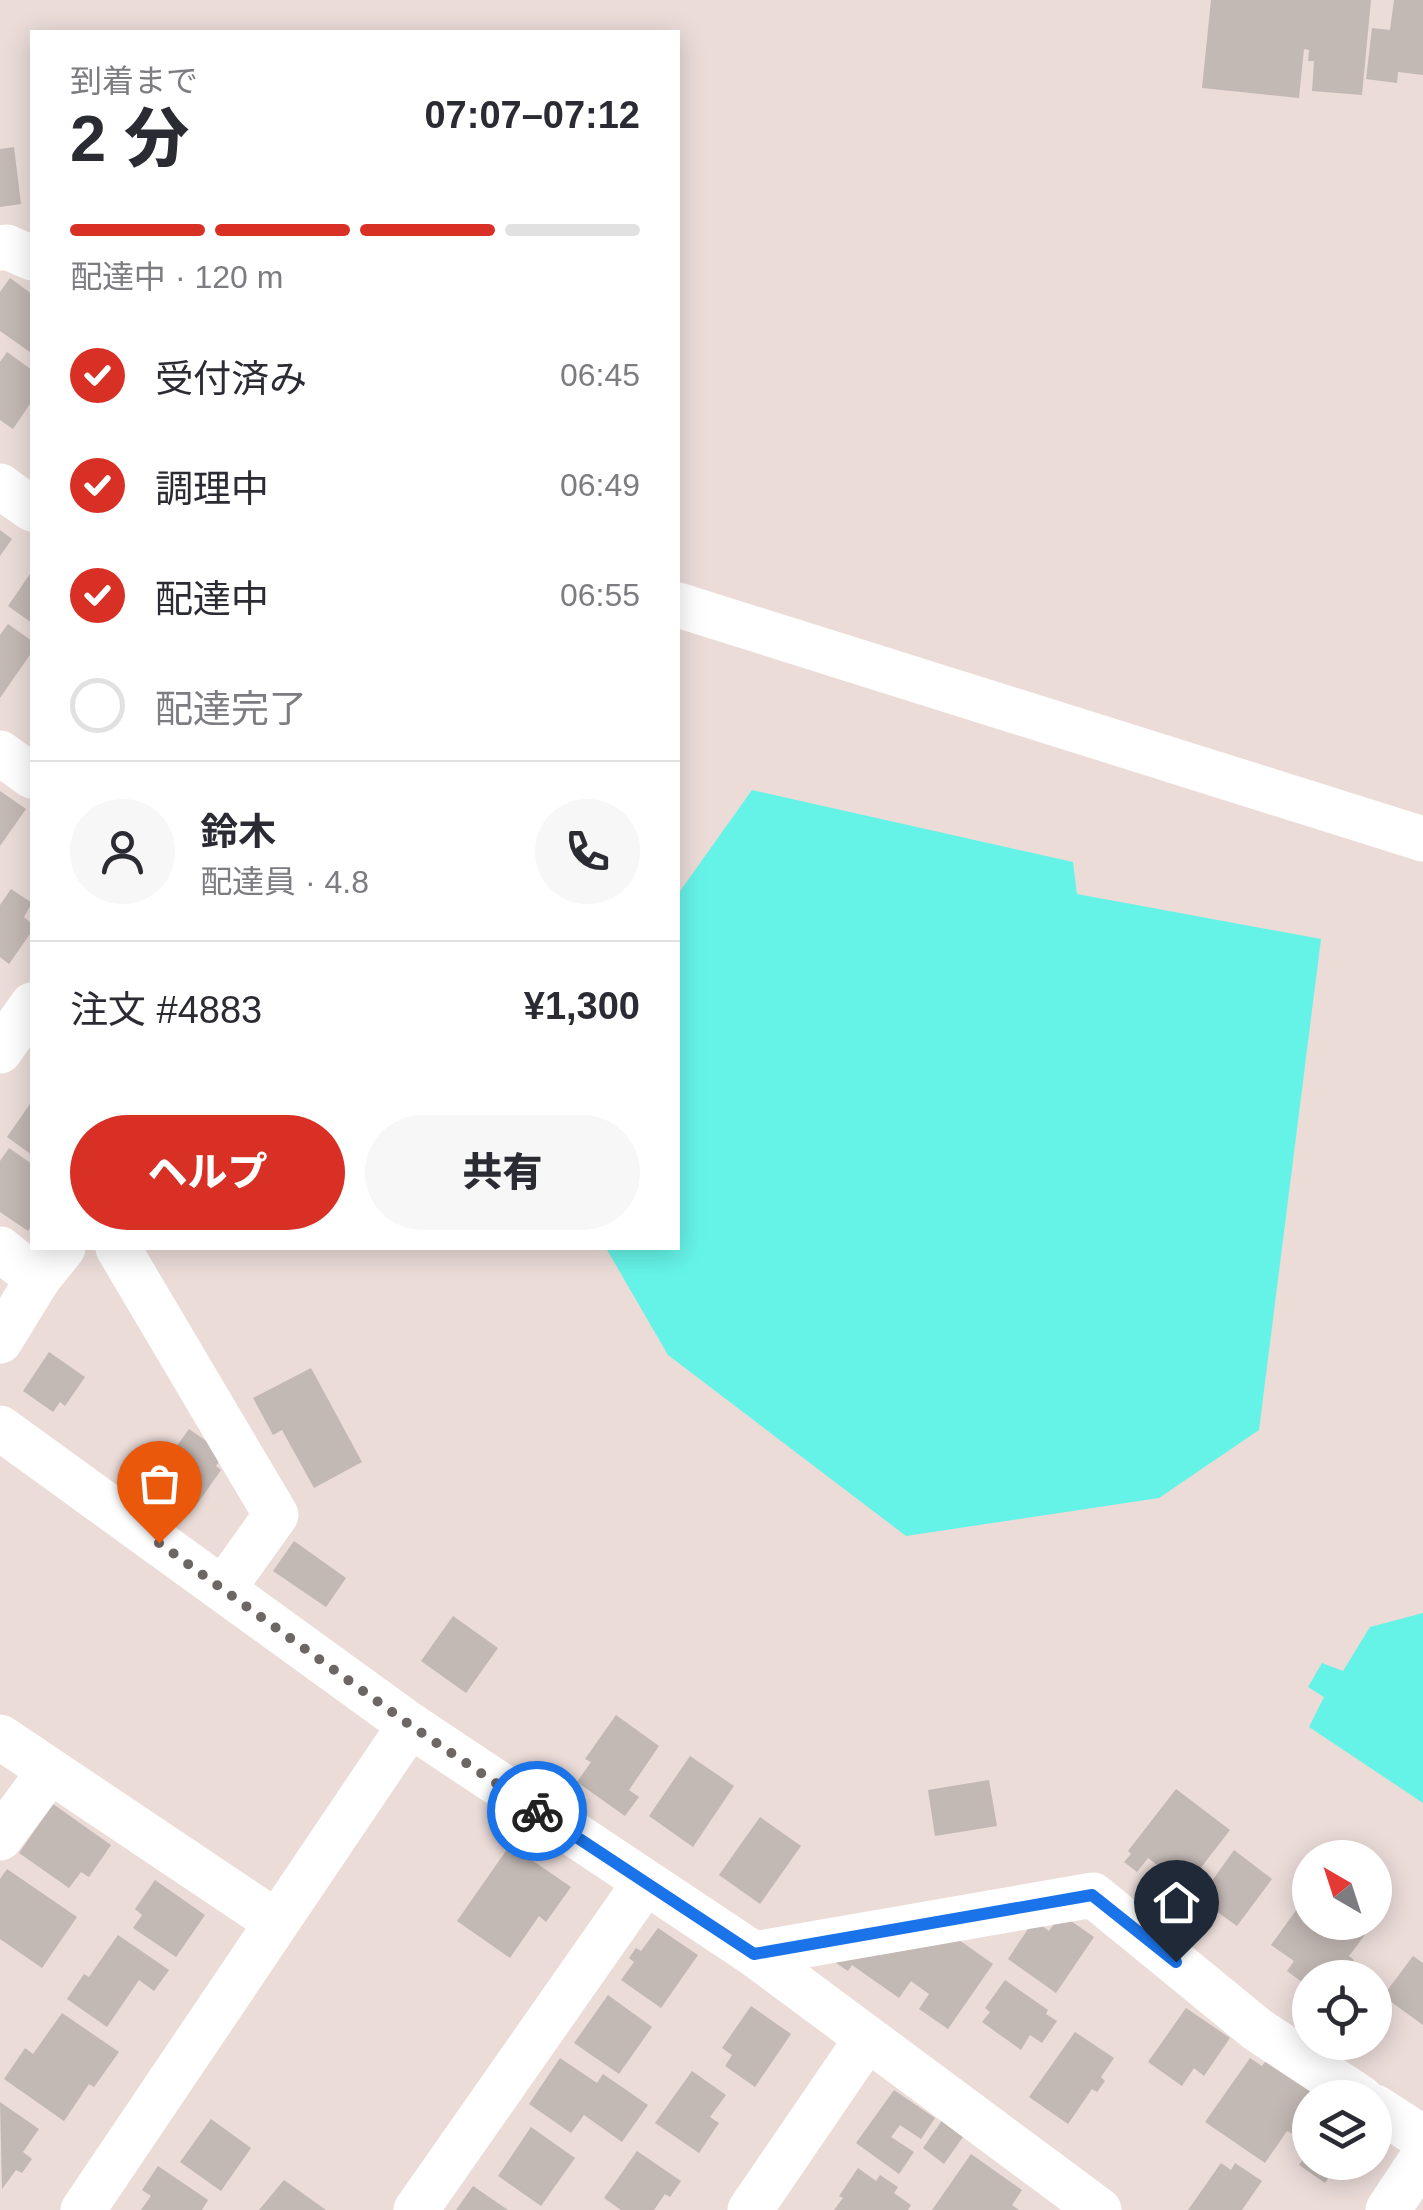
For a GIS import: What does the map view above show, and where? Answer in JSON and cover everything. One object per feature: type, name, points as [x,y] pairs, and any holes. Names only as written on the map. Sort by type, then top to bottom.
[{"type":"street","points":[[0,248],[30,257]]},
{"type":"street","points":[[0,486],[30,508]]},
{"type":"street","points":[[680,606],[1423,839]]},
{"type":"street","points":[[0,753],[30,775]]},
{"type":"street","points":[[0,1250],[51,1263],[0,1342]]},
{"type":"street","points":[[119,1250],[276,1516],[222,1589]]},
{"type":"street","points":[[0,1428],[410,1725],[754,1954],[1099,2210]]},
{"type":"street","points":[[83,2210],[410,1725]]},
{"type":"street","points":[[0,1737],[276,1922]]},
{"type":"street","points":[[0,1838],[50,1772]]},
{"type":"street","points":[[416,2210],[644,1884]]},
{"type":"street","points":[[754,1954],[1092,1895],[1258,2030],[1334,2080]]},
{"type":"street","points":[[750,2210],[866,2040]]},
{"type":"street","points":[[1392,2118],[1423,2138]]},
{"type":"street","points":[[1388,2210],[1423,2158]]},
{"type":"water","points":[[752,790],[1073,862],[1077,894],[1321,939],[1259,1430],[1159,1498],[906,1536],[668,1355],[607,1250],[680,1250],[680,891]]},
{"type":"water","points":[[1423,1613],[1423,1803],[1309,1727],[1324,1697],[1308,1687],[1322,1663],[1343,1671],[1370,1627]]},
{"type":"building","points":[[1211,0],[1371,0],[1362,95],[1312,91],[1314,61],[1308,61],[1309,50],[1304,49],[1299,98],[1202,88]]},
{"type":"building","points":[[1394,0],[1423,0],[1423,75],[1398,72],[1397,83],[1366,79],[1372,28],[1390,30]]},
{"type":"building","points":[[14,147],[21,204],[0,207],[0,149]]},
{"type":"building","points":[[10,278],[30,293],[30,352],[0,331],[0,292]]},
{"type":"building","points":[[7,352],[30,369],[30,404],[13,429],[0,420],[0,362]]},
{"type":"building","points":[[0,530],[12,539],[0,556]]},
{"type":"building","points":[[30,574],[30,622],[8,606]]},
{"type":"building","points":[[8,624],[30,640],[30,655],[0,698],[0,635]]},
{"type":"building","points":[[0,791],[26,809],[0,846]]},
{"type":"building","points":[[11,889],[30,902],[24,917],[30,922],[30,934],[9,964],[0,957],[0,905]]},
{"type":"building","points":[[30,1104],[30,1154],[7,1137]]},
{"type":"building","points":[[9,1148],[30,1163],[28,1231],[0,1212],[0,1161]]},
{"type":"building","points":[[49,1352],[85,1377],[65,1406],[60,1402],[53,1412],[23,1391]]},
{"type":"building","points":[[311,1368],[362,1462],[314,1488],[282,1430],[273,1435],[253,1398]]},
{"type":"building","points":[[189,1429],[225,1454],[216,1466],[221,1470],[195,1507],[147,1474],[162,1453],[169,1457]]},
{"type":"building","points":[[294,1541],[346,1578],[326,1607],[273,1571]]},
{"type":"building","points":[[453,1616],[498,1648],[466,1693],[421,1661]]},
{"type":"building","points":[[616,1715],[659,1746],[629,1790],[639,1797],[625,1816],[577,1782],[591,1762],[585,1759]]},
{"type":"building","points":[[690,1756],[734,1786],[693,1847],[649,1816]]},
{"type":"building","points":[[989,1780],[997,1826],[935,1836],[928,1790]]},
{"type":"building","points":[[1176,1789],[1230,1830],[1186,1887],[1148,1858],[1137,1872],[1124,1862],[1131,1854],[1128,1851]]},
{"type":"building","points":[[53,1804],[111,1845],[89,1877],[81,1872],[69,1888],[19,1853]]},
{"type":"building","points":[[760,1817],[801,1846],[760,1904],[719,1875]]},
{"type":"building","points":[[510,1845],[571,1887],[546,1922],[539,1916],[510,1958],[457,1921]]},
{"type":"building","points":[[1234,1850],[1272,1879],[1237,1926],[1199,1899]]},
{"type":"building","points":[[7,1869],[77,1917],[42,1968],[0,1939],[0,1879]]},
{"type":"building","points":[[155,1880],[205,1915],[176,1957],[133,1928],[142,1915],[135,1909]]},
{"type":"building","points":[[1061,1914],[1094,1937],[1056,1993],[1008,1959],[1034,1920],[1049,1931]]},
{"type":"building","points":[[1292,1916],[1292,1940],[1361,1940],[1349,1956],[1354,1960],[1293,1960],[1271,1945]]},
{"type":"building","points":[[658,1928],[698,1955],[661,2008],[621,1980],[634,1962],[629,1958],[636,1948],[641,1951]]},
{"type":"building","points":[[942,1928],[993,1964],[948,2029],[919,2009],[929,1994],[911,1981],[899,1998],[852,1965],[848,1971],[836,1963],[852,1940]]},
{"type":"building","points":[[118,1935],[169,1970],[154,1991],[139,1980],[107,2027],[67,1999],[84,1974],[89,1977]]},
{"type":"building","points":[[1413,1956],[1423,1963],[1423,2025],[1392,2003],[1392,1984]]},
{"type":"building","points":[[1005,1980],[1048,2010],[1046,2014],[1057,2021],[1042,2043],[1030,2035],[1021,2050],[982,2022],[990,2012],[985,2008]]},
{"type":"building","points":[[608,1995],[652,2027],[619,2074],[574,2043]]},
{"type":"building","points":[[751,2006],[791,2034],[755,2087],[725,2066],[732,2055],[722,2048]]},
{"type":"building","points":[[1186,2008],[1230,2038],[1204,2076],[1194,2068],[1182,2086],[1148,2062]]},
{"type":"building","points":[[62,2013],[119,2052],[94,2087],[89,2084],[64,2121],[4,2079],[25,2048],[33,2054]]},
{"type":"building","points":[[1075,2032],[1114,2058],[1101,2077],[1105,2081],[1097,2092],[1092,2089],[1068,2124],[1029,2097]]},
{"type":"building","points":[[1271,2054],[1308,2080],[1292,2080],[1292,2134],[1287,2131],[1265,2163],[1205,2122],[1250,2058],[1262,2066]]},
{"type":"building","points":[[560,2058],[597,2083],[603,2074],[648,2105],[622,2142],[584,2115],[571,2133],[529,2104]]},
{"type":"building","points":[[692,2071],[726,2095],[710,2117],[719,2123],[699,2153],[655,2123]]},
{"type":"building","points":[[894,2090],[935,2118],[921,2139],[900,2125],[891,2137],[914,2152],[899,2174],[856,2143]]},
{"type":"building","points":[[0,2102],[39,2129],[23,2152],[32,2159],[22,2173],[16,2170],[2,2189]]},
{"type":"building","points":[[211,2119],[251,2148],[221,2191],[180,2162]]},
{"type":"building","points":[[943,2119],[965,2134],[944,2164],[923,2148]]},
{"type":"building","points":[[531,2127],[575,2158],[541,2206],[498,2176]]},
{"type":"building","points":[[637,2151],[681,2181],[654,2210],[621,2210],[604,2198]]},
{"type":"building","points":[[971,2154],[1022,2190],[1012,2205],[1019,2210],[932,2210]]},
{"type":"building","points":[[1221,2163],[1231,2170],[1235,2163],[1262,2181],[1242,2210],[1188,2210]]},
{"type":"building","points":[[158,2166],[208,2200],[202,2210],[141,2210],[151,2196],[142,2190]]},
{"type":"building","points":[[858,2168],[876,2181],[880,2175],[898,2187],[894,2193],[911,2205],[908,2210],[834,2210]]},
{"type":"building","points":[[284,2180],[326,2210],[259,2210]]},
{"type":"building","points":[[473,2186],[508,2210],[456,2210]]},
{"type":"way so far","points":[[159,1543],[410,1725],[537,1811]]},
{"type":"route","points":[[537,1811],[754,1954],[1092,1895],[1176,1962]]}]
